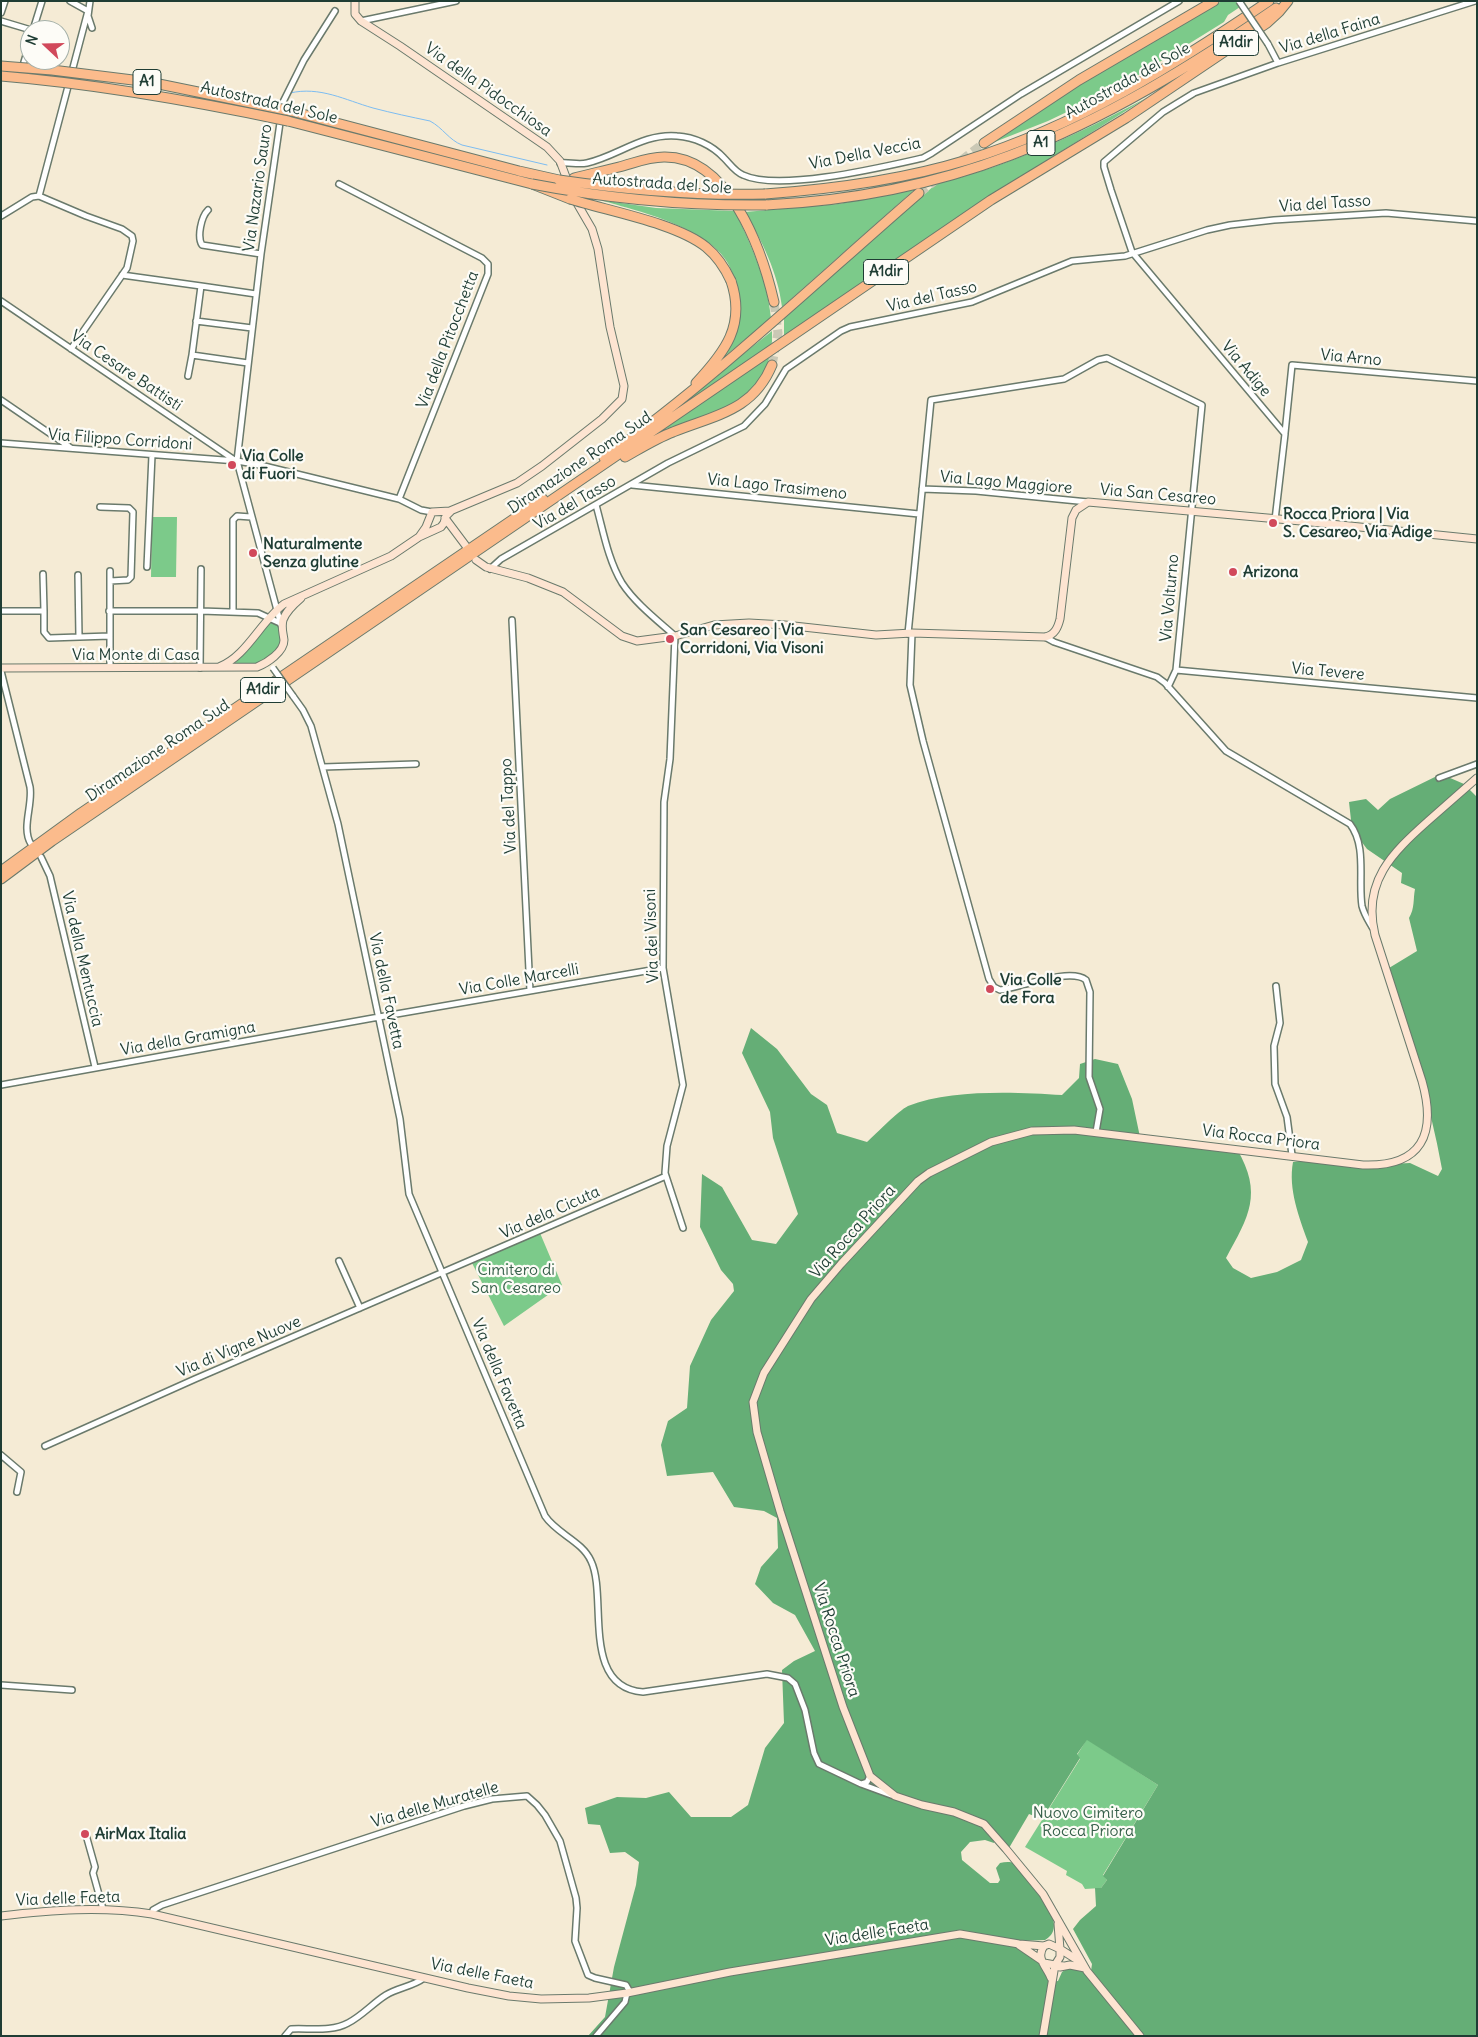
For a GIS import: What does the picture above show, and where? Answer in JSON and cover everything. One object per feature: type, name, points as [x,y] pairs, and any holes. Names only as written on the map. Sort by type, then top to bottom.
[{"type":"highway","points":[[984,143],[1050,98],[1214,1]]},
{"type":"highway","name":"Autostrada del Sole","points":[[1,76],[48,80],[186,100],[559,180],[652,192],[712,195],[765,194],[852,186],[891,178],[962,161],[1022,140],[1076,117],[1147,79],[1269,1]]},
{"type":"highway","name":"Autostrada del Sole","points":[[1,66],[52,70],[149,82],[291,111],[532,184],[569,191],[650,201],[712,205],[766,205],[803,203],[880,192],[1012,155],[1084,123],[1166,78],[1287,1]]},
{"type":"highway","name":"Diramazione Roma Sud","points":[[1,879],[52,841],[991,200],[1181,82],[1267,22],[1280,12],[1287,1]]},
{"type":"highway","points":[[559,180],[648,159],[668,157],[686,160],[708,172],[732,200],[745,222],[763,263],[774,302]]},
{"type":"highway","points":[[532,184],[570,199],[655,224],[688,236],[702,244],[722,265],[731,281],[736,310],[734,326],[729,341],[713,364],[669,410]]},
{"type":"highway","name":"A1dir","points":[[669,410],[779,319],[919,193]]},
{"type":"highway","points":[[596,470],[662,436],[738,407],[758,389],[772,365]]},
{"type":"highway","name":"Diramazione Roma Sud","points":[[1,871],[81,813],[591,467],[669,410]]},
{"type":"street","points":[[1,14],[5,1]]},
{"type":"street","points":[[35,20],[42,1]]},
{"type":"street","points":[[70,1],[88,11],[92,28]]},
{"type":"street","points":[[39,196],[90,1]]},
{"type":"street","points":[[354,3],[355,14],[361,22],[456,1]]},
{"type":"street","name":"Via Della Veccia","points":[[560,163],[586,163],[640,141],[671,136],[689,138],[706,144],[719,153],[741,174],[759,180],[819,177],[861,171],[923,158],[1021,94],[1179,1]]},
{"type":"street","points":[[1239,1],[1268,44],[1278,63]]},
{"type":"street","name":"Via della Faina","points":[[1133,254],[1127,243],[1104,163],[1106,159],[1178,101],[1198,91],[1278,63],[1475,1]]},
{"type":"street","name":"Via Nazario Sauro","points":[[237,461],[261,254],[284,101],[308,52],[335,11]]},
{"type":"street","points":[[1,21],[20,27]]},
{"type":"street","name":"Via della Pidocchiosa","points":[[361,22],[526,131],[547,147],[560,163],[575,202],[589,223],[598,248],[610,327],[624,386],[623,397],[618,405],[532,473],[507,488],[455,508],[443,515]]},
{"type":"street","name":"Via della Pitocchetta","points":[[339,184],[483,259],[489,268],[399,499]]},
{"type":"street","points":[[1,216],[30,198],[39,196],[122,229],[130,234],[133,240],[129,262],[122,276],[72,349]]},
{"type":"street","points":[[208,210],[203,218],[200,240],[202,245],[261,254]]},
{"type":"street","name":"Via del Tasso","points":[[490,568],[501,559],[668,463],[744,426],[763,406],[787,367],[845,329],[972,302],[1072,261],[1133,254],[1220,227],[1274,220],[1391,213],[1477,221]]},
{"type":"street","name":"Via Adige","points":[[1133,254],[1284,434]]},
{"type":"street","points":[[122,276],[256,294]]},
{"type":"street","points":[[188,376],[201,286]]},
{"type":"street","name":"Via Cesare Battisti","points":[[1,301],[237,461]]},
{"type":"street","points":[[196,321],[252,328]]},
{"type":"street","points":[[192,355],[248,363]]},
{"type":"street","name":"Via Volturno","points":[[922,489],[930,400],[1064,380],[1098,360],[1107,358],[1202,405],[1176,670],[1168,686]]},
{"type":"street","name":"Via Arno","points":[[1284,434],[1292,365],[1477,381]]},
{"type":"street","points":[[1,400],[71,448]]},
{"type":"street","points":[[1275,520],[1284,434]]},
{"type":"street","name":"Via Filippo Corridoni","points":[[1,443],[237,461]]},
{"type":"street","points":[[147,566],[152,455]]},
{"type":"street","points":[[268,661],[283,646],[284,640],[237,461],[399,499],[421,510],[443,515],[466,546]]},
{"type":"street","name":"Via Lago Trasimeno","points":[[632,484],[919,514]]},
{"type":"street","points":[[922,489],[910,633],[910,685],[923,741],[990,982],[995,988],[1000,990],[1051,978],[1077,976],[1086,980],[1090,992],[1089,1077],[1100,1108],[1096,1132]]},
{"type":"street","name":"Via Lago Maggiore","points":[[922,489],[976,491],[1088,502]]},
{"type":"street","name":"Via San Cesareo","points":[[1045,637],[1057,629],[1060,619],[1072,518],[1076,510],[1088,502],[1477,539]]},
{"type":"street","points":[[596,505],[611,556],[622,582],[630,593],[675,636]]},
{"type":"street","points":[[100,506],[129,508],[133,512],[131,577],[128,580],[110,581]]},
{"type":"street","points":[[421,510],[431,526],[448,527],[454,530]]},
{"type":"street","points":[[418,537],[432,512]]},
{"type":"street","points":[[216,668],[225,664],[239,653],[270,618],[277,613],[301,598],[388,558],[418,537],[439,527],[443,515]]},
{"type":"street","points":[[232,612],[233,519],[236,516],[251,516]]},
{"type":"street","points":[[476,560],[490,568],[532,579],[564,592],[629,640],[647,642],[714,625],[749,623],[876,635],[910,633],[1045,637],[1054,642],[1150,673],[1168,686],[1224,749],[1350,824],[1359,844],[1362,906],[1373,928]]},
{"type":"street","points":[[200,668],[201,569]]},
{"type":"street","points":[[110,571],[110,668]]},
{"type":"street","points":[[44,574],[44,632],[46,636],[110,636]]},
{"type":"street","points":[[78,575],[79,637]]},
{"type":"street","points":[[273,598],[291,604]]},
{"type":"street","points":[[281,625],[291,604]]},
{"type":"street","points":[[109,611],[201,610],[260,614],[281,625]]},
{"type":"street","points":[[1,611],[44,611]]},
{"type":"street","name":"Via del Tappo","points":[[512,620],[530,991]]},
{"type":"street","name":"Via dei Visoni","points":[[675,636],[670,759],[664,802],[663,968],[683,1085],[667,1146],[666,1176],[683,1228]]},
{"type":"street","points":[[233,668],[239,653]]},
{"type":"street","name":"Via Monte di Casa","points":[[1,670],[233,668],[257,667],[268,661]]},
{"type":"street","name":"Via della Favetta","points":[[268,661],[310,723],[323,767],[338,824],[400,1119],[409,1194],[544,1516],[563,1535],[582,1548],[592,1562],[596,1577],[600,1643],[608,1667],[618,1682],[627,1689],[643,1692],[767,1674],[788,1678],[795,1684],[805,1710],[814,1754],[819,1764],[861,1784]]},
{"type":"street","points":[[1,670],[30,787],[30,806],[26,831],[31,844]]},
{"type":"street","name":"Via Tevere","points":[[1176,670],[1477,698]]},
{"type":"street","points":[[323,767],[416,764]]},
{"type":"street","points":[[1439,778],[1477,764]]},
{"type":"street","name":"Via Rocca Priora","points":[[1085,1968],[1041,1892],[984,1824],[954,1812],[922,1805],[895,1796],[870,1776],[843,1707],[766,1465],[757,1432],[752,1402],[764,1373],[811,1299],[904,1194],[929,1173],[991,1142],[1032,1131],[1074,1130],[1363,1164],[1394,1162],[1410,1156],[1424,1135],[1427,1113],[1424,1092],[1373,928],[1372,904],[1374,889],[1390,857],[1477,778]]},
{"type":"street","name":"Via della Mentuccia","points":[[41,857],[50,876],[95,1067]]},
{"type":"street","name":"Via Colle Marcelli","points":[[379,1017],[663,968]]},
{"type":"street","points":[[1276,986],[1280,1022],[1274,1042],[1275,1084],[1287,1117],[1292,1155]]},
{"type":"street","name":"Via della Gramigna","points":[[1,1085],[379,1017]]},
{"type":"street","name":"Via dela Cicuta","points":[[443,1273],[666,1176]]},
{"type":"street","points":[[339,1260],[360,1308]]},
{"type":"street","name":"Via di Vigne Nuove","points":[[45,1446],[195,1379],[443,1273]]},
{"type":"street","points":[[1,1455],[21,1472],[17,1492]]},
{"type":"street","points":[[1,1685],[72,1690]]},
{"type":"street","points":[[861,1784],[867,1782],[870,1776]]},
{"type":"street","points":[[861,1784],[895,1796]]},
{"type":"street","name":"Via delle Muratelle","points":[[152,1914],[153,1910],[162,1905],[456,1808],[492,1799],[526,1796],[545,1815],[560,1841],[576,1898],[575,1942],[588,1974],[595,1978],[626,1985],[628,1992]]},
{"type":"street","points":[[86,1835],[95,1867],[93,1874],[103,1909]]},
{"type":"street","name":"Via delle Faeta","points":[[1,1916],[56,1910],[103,1909],[152,1914],[509,1996],[541,1999],[590,1998],[730,1972],[960,1934],[1019,1944],[1047,1945]]},
{"type":"street","points":[[1052,1980],[1040,1951],[1047,1945],[1056,1931],[1055,1916]]},
{"type":"street","points":[[1043,2036],[1055,1965],[1060,1957],[1059,1930],[1055,1916]]},
{"type":"street","points":[[1019,1944],[1043,1962],[1085,1968]]},
{"type":"street","points":[[1047,1945],[1060,1949],[1080,1961],[1140,2036]]},
{"type":"street","points":[[1052,1980],[1056,1972],[1064,1966]]},
{"type":"street","points":[[285,2036],[291,2029],[336,2028],[350,2023],[385,1995],[413,1986],[425,1977]]},
{"type":"street","points":[[596,2036],[625,2002],[628,1992]]},
{"type":"green space","points":[[1222,1],[1236,1],[1240,7],[1228,15],[1224,22],[1119,87],[1048,121],[982,147],[1031,113]]},
{"type":"green space","points":[[1148,97],[995,193],[784,336],[784,318],[936,184],[991,168],[1045,147]]},
{"type":"green space","points":[[914,190],[782,307],[773,270],[745,212],[838,204]]},
{"type":"green space","points":[[600,200],[656,208],[735,211],[762,276],[771,318],[719,361],[726,348],[729,336],[735,290],[734,279],[727,262],[715,248],[679,226],[658,217]]},
{"type":"green space","points":[[772,331],[772,344],[650,428]]},
{"type":"green space","points":[[771,355],[763,373],[753,388],[742,399],[728,408],[713,414],[662,430]]},
{"type":"green space","points":[[152,517],[177,517],[176,577],[151,577]]},
{"type":"green space","points":[[273,622],[279,623],[282,638],[281,646],[256,665],[234,666],[240,655]]},
{"type":"green space","points":[[1441,774],[1464,784],[1477,797],[1477,2036],[588,2036],[605,2017],[614,1967],[636,1885],[639,1862],[625,1852],[610,1853],[600,1825],[588,1824],[585,1808],[617,1797],[646,1798],[669,1792],[691,1817],[731,1817],[748,1805],[765,1748],[784,1723],[782,1670],[794,1661],[815,1651],[795,1615],[773,1603],[755,1584],[761,1567],[778,1548],[777,1518],[764,1511],[734,1507],[713,1472],[667,1476],[661,1445],[668,1421],[687,1408],[690,1366],[711,1320],[734,1291],[733,1284],[721,1270],[700,1227],[702,1174],[722,1187],[752,1240],[776,1244],[798,1214],[773,1138],[770,1112],[742,1053],[751,1028],[777,1049],[811,1094],[827,1105],[837,1133],[867,1142],[893,1117],[908,1106],[963,1094],[1025,1093],[1062,1095],[1079,1078],[1080,1064],[1095,1059],[1118,1064],[1132,1099],[1140,1137],[1237,1149],[1249,1179],[1250,1205],[1241,1230],[1226,1258],[1233,1268],[1251,1278],[1277,1272],[1301,1260],[1308,1242],[1293,1193],[1293,1162],[1319,1158],[1371,1165],[1410,1163],[1438,1176],[1442,1169],[1425,1093],[1389,968],[1417,951],[1409,918],[1413,907],[1415,889],[1401,883],[1402,873],[1367,849],[1352,829],[1349,802],[1366,799],[1378,810],[1390,799]],"holes":[[[1087,1740],[1158,1785],[1103,1876],[1107,1880],[1101,1888],[1095,1888],[1096,1906],[1073,1929],[1092,1964],[1091,1971],[1068,1968],[1062,1972],[1058,1981],[1049,1982],[1041,1965],[1027,1953],[1016,1947],[1022,1941],[1045,1940],[1052,1934],[1054,1927],[1053,1918],[1039,1892],[1017,1865],[1008,1862],[1000,1863],[996,1868],[1000,1880],[998,1883],[990,1883],[962,1860],[961,1852],[970,1842],[985,1840],[994,1843],[993,1833],[1009,1848],[1029,1814],[1042,1819],[1080,1758],[1077,1754]]]},
{"type":"green space","name":"Cimitero di San Cesareo","points":[[540,1233],[562,1285],[504,1326],[472,1263]]},
{"type":"green space","name":"Nuovo Cimitero Rocca Priora","points":[[1087,1739],[1158,1785],[1103,1875],[1107,1880],[1101,1888],[1085,1889],[1082,1884],[1066,1875],[1067,1871],[1025,1847],[1080,1759],[1077,1755]]},
{"type":"waterway","points":[[290,93],[312,91],[430,121],[462,145],[547,165]]},
{"type":"tunnel","points":[[919,193],[984,143]]},
{"type":"tunnel","points":[[772,365],[778,333],[774,302]]},
{"type":"place","name":"Via Colle di Fuori","points":[[232,465]]},
{"type":"place","name":"Rocca Priora | Via S. Cesareo, Via Adige","points":[[1273,523]]},
{"type":"place","name":"Naturalmente Senza glutine","points":[[253,553]]},
{"type":"place","name":"Arizona","points":[[1233,572]]},
{"type":"place","name":"San Cesareo | Via Corridoni, Via Visoni","points":[[670,639]]},
{"type":"place","name":"Via Colle de Fora","points":[[990,989]]},
{"type":"place","name":"AirMax Italia","points":[[85,1834]]}]
